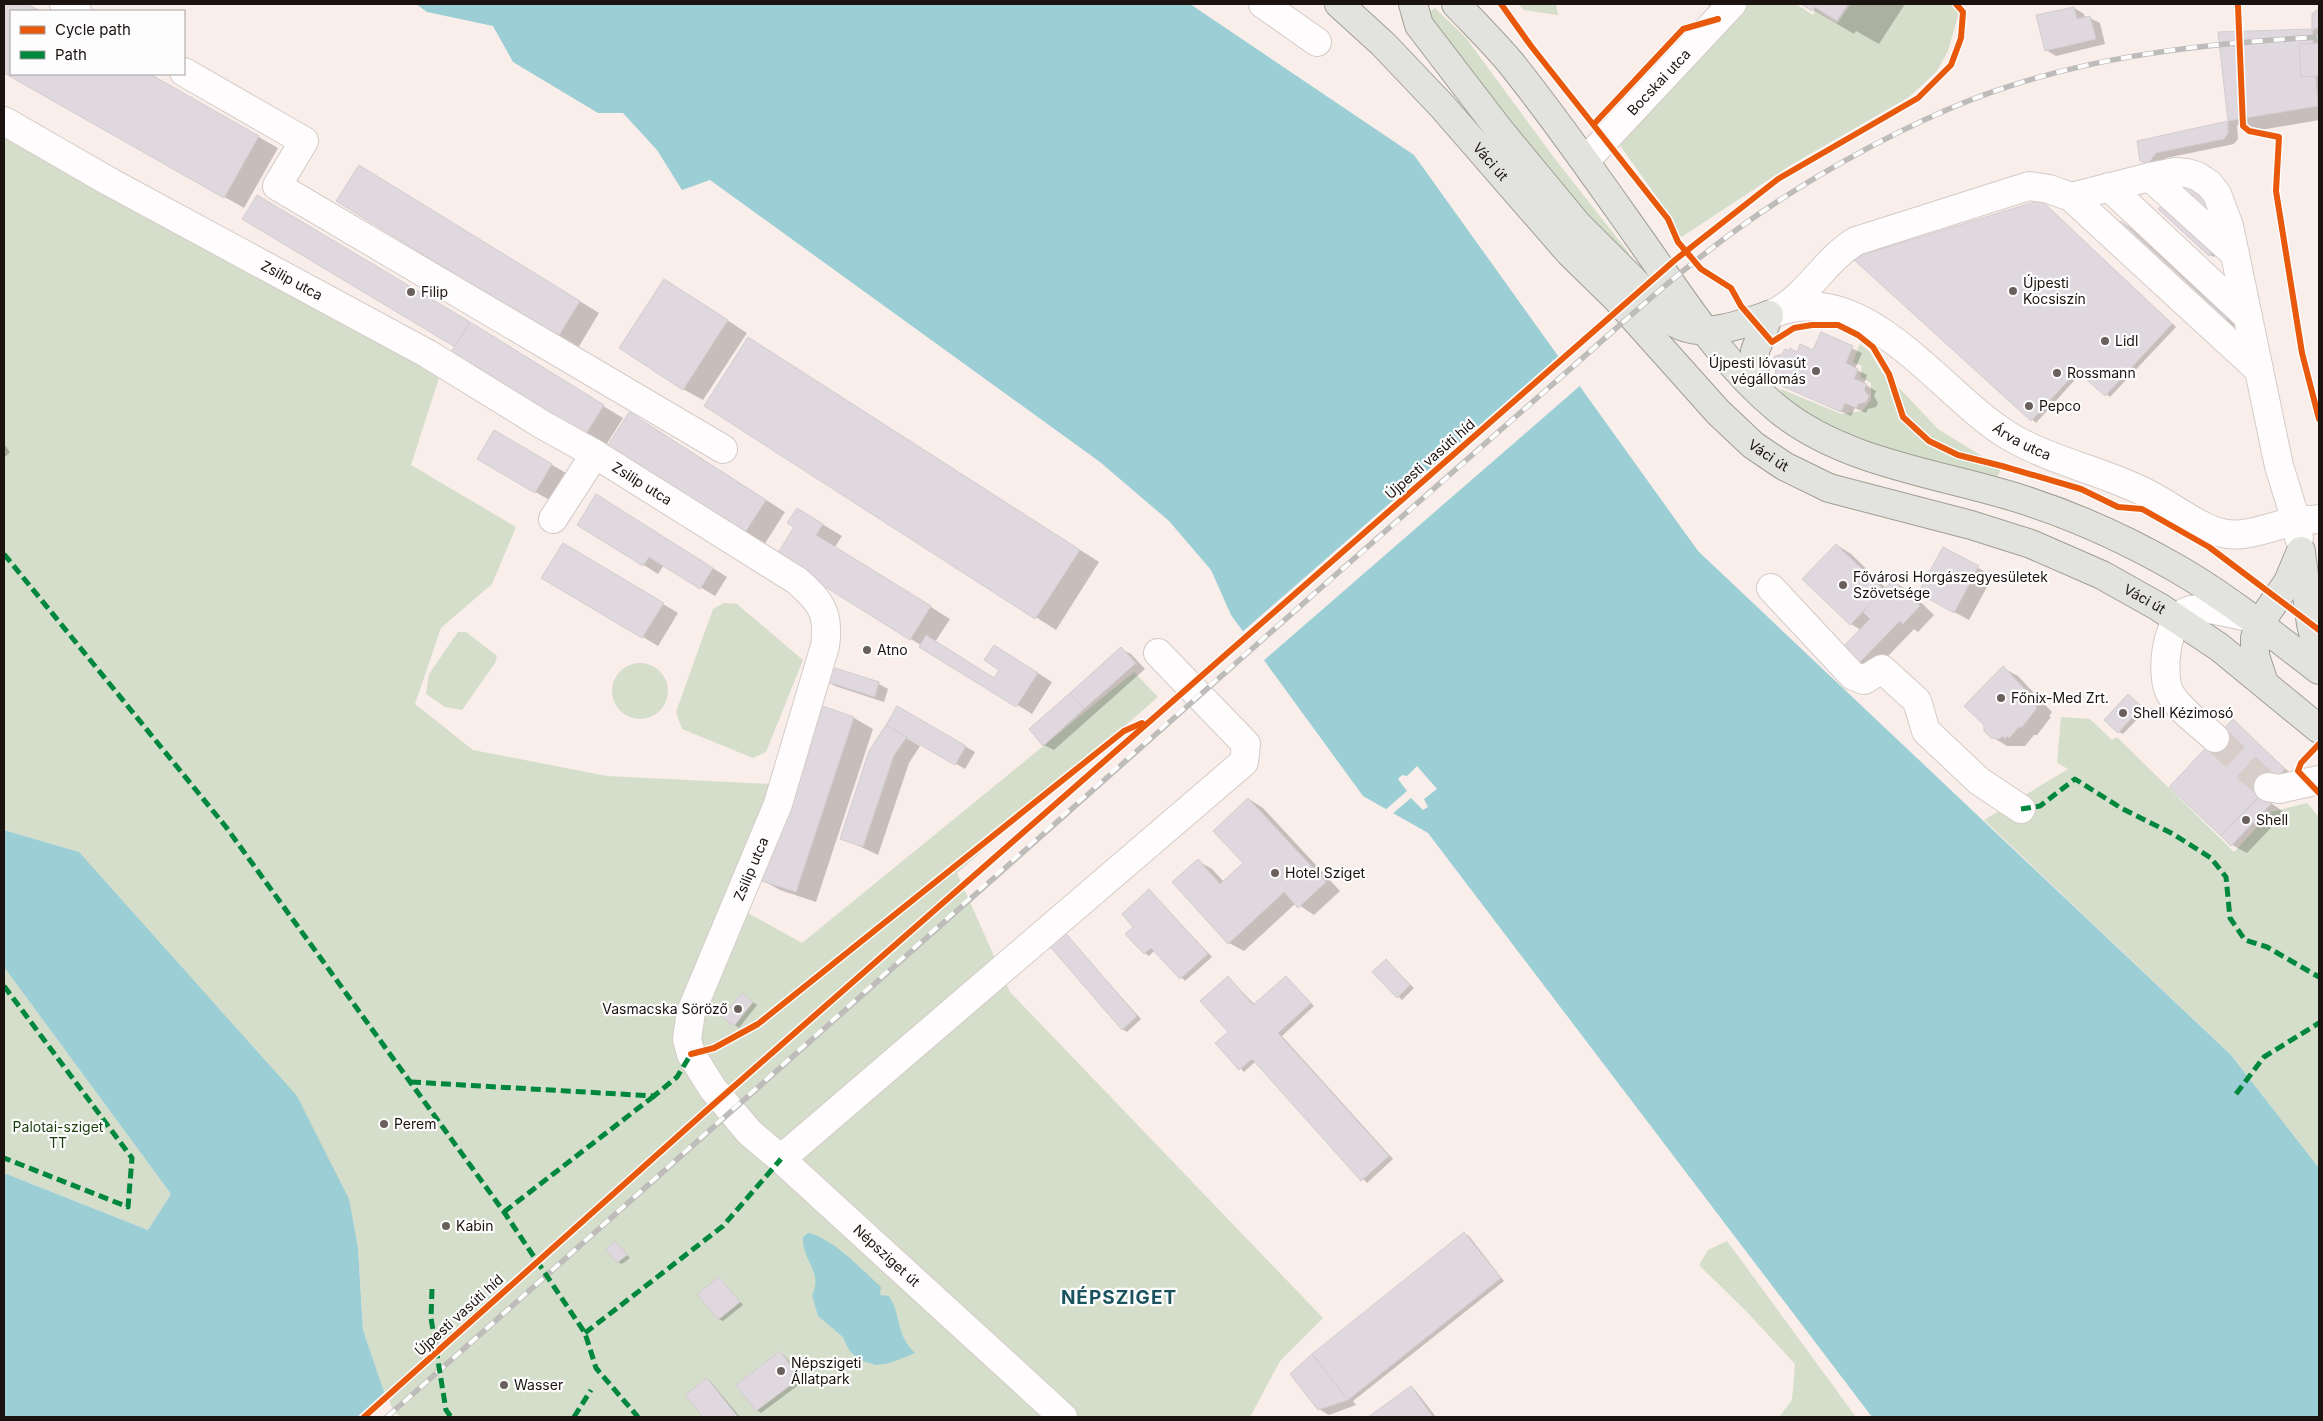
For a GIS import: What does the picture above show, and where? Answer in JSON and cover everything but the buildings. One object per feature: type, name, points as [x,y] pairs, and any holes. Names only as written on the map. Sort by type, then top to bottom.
[{"type":"main road","name":"Váci út","points":[[1339,4],[1383,44],[1442,106],[1568,252],[1616,298],[1718,412],[1753,445],[1784,466],[1828,488],[1971,524],[2031,544],[2102,575],[2178,618],[2219,647],[2319,729]]},
{"type":"main road","points":[[1413,4],[1419,25],[1501,132],[1577,224],[1669,319],[1682,327],[1705,330],[1732,327],[1774,313]]},
{"type":"main road","points":[[1456,4],[1509,61],[1585,162],[1705,330],[1754,387],[1780,411],[1818,436],[1866,455],[2028,501],[2110,534],[2178,569],[2254,620],[2319,670]]},
{"type":"main road","points":[[1484,4],[1509,61]]},
{"type":"main road","points":[[1383,44],[1501,132]]},
{"type":"main road","points":[[1577,224],[1616,298]]},
{"type":"main road","points":[[1754,387],[1756,351],[1774,313]]},
{"type":"main road","points":[[2264,683],[2255,656],[2254,620],[2288,582],[2301,552]]},
{"type":"main road","points":[[2301,552],[2310,624],[2319,657]]},
{"type":"street","points":[[64,4],[75,10]]},
{"type":"street","points":[[1263,4],[1317,42]]},
{"type":"street","name":"Bocskai utca","points":[[1585,162],[1732,4]]},
{"type":"street","points":[[185,73],[304,141],[277,186],[723,449]]},
{"type":"street","name":"Zsilip utca","points":[[4,121],[110,182],[428,354],[543,425],[595,454],[796,580],[817,598],[825,616],[828,631],[826,646],[778,804],[690,1012],[687,1039],[691,1054],[713,1089]]},
{"type":"street","points":[[2071,197],[2150,177],[2235,254],[2279,466],[2308,520],[2301,552]]},
{"type":"street","points":[[1774,313],[1800,296],[1826,266],[1845,248],[1856,241],[2029,186],[2048,189],[2071,197],[2259,370]]},
{"type":"street","points":[[2109,187],[2248,316]]},
{"type":"street","points":[[1826,266],[1826,276],[1833,295],[1856,319]]},
{"type":"street","name":"Árva utca","points":[[1774,313],[1819,307],[1838,311],[1856,319],[1910,352],[1994,426],[2027,446],[2141,490],[2220,533],[2241,534],[2308,520]]},
{"type":"street","points":[[554,519],[595,454]]},
{"type":"street","points":[[1771,588],[1853,676],[1864,680],[1882,669],[1917,701],[1926,731],[1979,781],[2021,809]]},
{"type":"street","points":[[2215,738],[2178,704],[2170,694],[2164,670],[2167,648],[2178,618],[2185,612],[2198,609],[2254,620]]},
{"type":"street","points":[[780,1159],[1244,762],[1246,744],[1158,653]]},
{"type":"street","points":[[2268,787],[2279,789],[2319,780]]},
{"type":"street","name":"Népsziget út","points":[[713,1089],[750,1134],[780,1159],[1063,1417]]},
{"type":"green space","points":[[1518,4],[1556,4],[1558,15],[1524,10]]},
{"type":"green space","points":[[1747,4],[1796,4],[1813,15],[1815,10],[1837,24],[1851,4],[1952,4],[1959,12],[1948,51],[1937,71],[1909,97],[1791,165],[1680,238],[1671,217],[1619,144]]},
{"type":"green space","points":[[1435,8],[1466,38],[1555,159],[1629,253],[1629,258],[1549,178],[1430,24],[1429,13]]},
{"type":"green space","points":[[4,121],[440,375],[411,465],[516,527],[492,584],[441,628],[415,704],[473,750],[607,776],[770,784],[728,902],[802,943],[1134,672],[1158,697],[957,873],[1010,992],[1323,1318],[1280,1361],[1250,1417],[398,1417],[391,1412],[363,1330],[358,1248],[79,852],[4,830]]},
{"type":"green space","points":[[1860,344],[1870,352],[1882,373],[1938,429],[2001,468],[1995,484],[1870,446],[1780,403],[1781,389],[1841,414],[1862,411],[1871,400],[1871,383],[1860,377],[1862,366],[1853,362]]},
{"type":"green space","points":[[724,603],[737,604],[803,660],[766,752],[753,758],[682,729],[676,712],[713,609]]},
{"type":"green space","points":[[458,632],[466,632],[497,656],[495,663],[462,710],[445,707],[426,694],[429,674]]},
{"type":"green space","points":[[634,663],[646,663],[656,667],[664,675],[668,691],[664,707],[656,715],[646,719],[634,719],[624,715],[616,707],[612,697],[612,685],[616,675],[624,667]]},
{"type":"green space","points":[[2061,717],[2090,719],[2112,740],[2117,737],[2234,852],[2271,812],[2307,803],[2319,817],[2319,1168],[2231,1055],[1984,820],[2068,769],[2057,763]]},
{"type":"green space","name":"Palotai-sziget TT","points":[[4,967],[171,1194],[148,1230],[4,1173]]},
{"type":"green space","points":[[1727,1241],[1856,1417],[1779,1417],[1792,1400],[1795,1364],[1747,1312],[1699,1265],[1708,1250]]},
{"type":"water","points":[[416,4],[1190,4],[1414,155],[1698,551],[2231,1055],[2319,1168],[2319,1417],[1872,1417],[1428,833],[1363,796],[1231,615],[1211,570],[1169,521],[1100,462],[710,180],[682,190],[657,150],[623,113],[598,113],[513,62],[493,26],[427,12]]},
{"type":"water","points":[[4,830],[79,852],[297,1096],[349,1199],[358,1248],[363,1330],[391,1412],[398,1417],[4,1417],[4,1173],[148,1230],[171,1194],[4,967]]},
{"type":"water","points":[[808,1233],[818,1236],[837,1248],[881,1287],[880,1295],[889,1296],[896,1311],[904,1339],[915,1353],[890,1363],[876,1365],[859,1360],[849,1350],[843,1337],[818,1316],[812,1295],[815,1287],[814,1273],[803,1245],[803,1237]]},
{"type":"pier","points":[[1561,354],[1582,384],[1262,662],[1241,633]]},
{"type":"pier","points":[[1417,766],[1437,789],[1424,799],[1428,807],[1423,810],[1411,798],[1391,815],[1384,811],[1407,791],[1398,779],[1402,775],[1407,776]]},
{"type":"pier","points":[[386,1391],[393,1411],[401,1417],[357,1417]]},
{"type":"tunnel","points":[[2215,738],[2268,787]]},
{"type":"railway","points":[[387,1417],[1324,585],[1644,304],[1739,228],[1788,194],[1870,147],[1924,120],[1995,91],[2086,65],[2132,56],[2225,44],[2319,37]]},
{"type":"marked path","points":[[4,554],[226,827],[504,1212],[585,1333],[596,1368],[638,1417]]},
{"type":"marked path","points":[[2021,809],[2040,806],[2075,779],[2121,808],[2173,834],[2211,858],[2226,877],[2230,918],[2245,940],[2267,947],[2319,977]]},
{"type":"marked path","points":[[4,986],[132,1158],[128,1207],[4,1158]]},
{"type":"marked path","points":[[2236,1094],[2264,1057],[2319,1023]]},
{"type":"marked path","points":[[411,1082],[654,1096],[677,1077],[691,1054]]},
{"type":"marked path","points":[[504,1212],[654,1096]]},
{"type":"marked path","points":[[585,1333],[723,1226],[781,1159]]},
{"type":"marked path","points":[[432,1289],[431,1318],[446,1410],[451,1417]]},
{"type":"marked path","points":[[574,1417],[591,1390]]},
{"type":"cycle path","points":[[1501,4],[1531,46],[1668,219],[1678,242],[1701,269],[1731,288],[1741,306],[1772,342],[1794,328],[1812,325],[1838,325],[1858,335],[1873,347],[1889,374],[1903,417],[1929,441],[1958,455],[2081,489],[2118,507],[2142,509],[2209,547],[2319,630]]},
{"type":"cycle path","name":"Újpesti vasúti híd","points":[[364,1417],[706,1111],[1675,260],[1778,179],[1918,98],[1951,65],[1961,38],[1963,12],[1956,4]]},
{"type":"cycle path","points":[[2238,6],[2243,126],[2249,131],[2279,137],[2276,191],[2302,353],[2319,419]]},
{"type":"cycle path","points":[[1594,124],[1683,29],[1718,19]]},
{"type":"cycle path","points":[[691,1054],[714,1048],[758,1024],[1124,731],[1142,723]]},
{"type":"cycle path","points":[[2319,744],[2301,763],[2298,771],[2319,793]]},
{"type":"place","name":"Újpesti Kocsiszín","points":[[2013,291]]},
{"type":"place","name":"Filip","points":[[411,292]]},
{"type":"place","name":"Lidl","points":[[2105,341]]},
{"type":"place","name":"Újpesti lóvasút végállomás","points":[[1816,371]]},
{"type":"place","name":"Rossmann","points":[[2057,373]]},
{"type":"place","name":"Pepco","points":[[2029,406]]},
{"type":"place","name":"Fővárosi Horgászegyesületek Szövetsége","points":[[1843,585]]},
{"type":"place","name":"Atno","points":[[867,650]]},
{"type":"place","name":"Főnix-Med Zrt.","points":[[2001,698]]},
{"type":"place","name":"Shell Kézimosó","points":[[2123,713]]},
{"type":"place","name":"Shell","points":[[2246,820]]},
{"type":"place","name":"Hotel Sziget","points":[[1275,873]]},
{"type":"place","name":"Vasmacska Söröző","points":[[738,1009]]},
{"type":"place","name":"Perem","points":[[384,1124]]},
{"type":"place","name":"Kabin","points":[[446,1226]]},
{"type":"place","name":"Népszigeti Állatpark","points":[[781,1371]]},
{"type":"place","name":"Wasser","points":[[504,1385]]},
{"type":"district","name":"NÉPSZIGET","points":[[1119,1297]]}]
